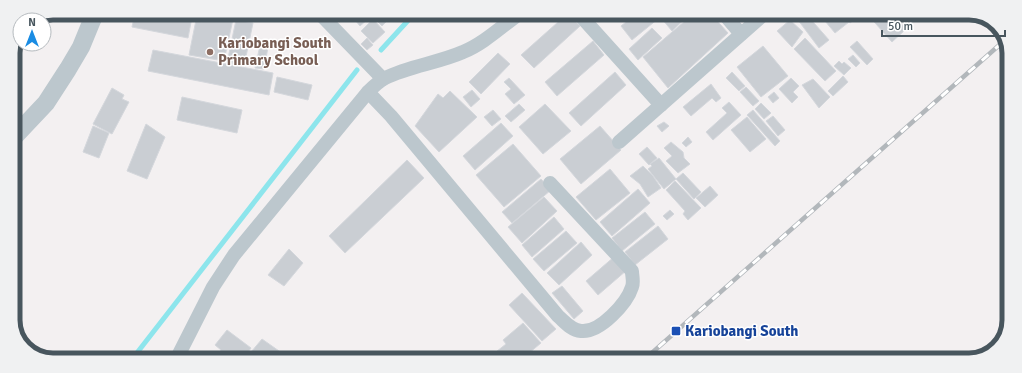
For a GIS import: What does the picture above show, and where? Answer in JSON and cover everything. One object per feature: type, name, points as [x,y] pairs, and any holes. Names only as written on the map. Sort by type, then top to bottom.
[{"type":"street","points":[[20,130],[46,102],[68,69],[81,47],[92,20]]},
{"type":"street","points":[[326,20],[383,79]]},
{"type":"street","points":[[180,353],[213,287],[234,255],[368,92],[383,79],[406,70],[464,52],[483,41],[511,20]]},
{"type":"street","points":[[584,20],[660,105]]},
{"type":"street","points":[[729,20],[741,34]]},
{"type":"street","points":[[619,142],[757,20]]},
{"type":"street","points":[[368,92],[396,122],[558,316],[571,328],[581,331],[592,330],[604,322],[627,299],[633,285],[632,271],[550,183]]},
{"type":"building","points":[[134,20],[191,20],[188,38],[132,27]]},
{"type":"building","points":[[196,20],[202,22],[202,20],[233,20],[224,61],[189,55]]},
{"type":"building","points":[[236,20],[253,23],[244,66],[227,63]]},
{"type":"building","points":[[355,20],[367,20],[360,26]]},
{"type":"building","points":[[372,20],[374,20],[385,32],[373,43],[361,31]]},
{"type":"building","points":[[376,20],[388,20],[382,26]]},
{"type":"building","points":[[560,20],[574,20],[580,26],[534,68],[521,55]]},
{"type":"building","points":[[628,20],[657,20],[632,40],[621,26]]},
{"type":"building","points":[[663,20],[684,20],[672,31]]},
{"type":"building","points":[[686,20],[716,20],[728,33],[668,88],[643,57]]},
{"type":"building","points":[[790,20],[803,32],[792,47],[777,31]]},
{"type":"building","points":[[798,20],[811,20],[829,40],[819,48]]},
{"type":"building","points":[[824,20],[847,20],[849,22],[835,33]]},
{"type":"building","points":[[872,20],[898,20],[906,29],[892,42]]},
{"type":"building","points":[[652,28],[662,38],[638,60],[629,49]]},
{"type":"building","points":[[367,38],[373,45],[367,50],[361,44]]},
{"type":"building","points":[[805,38],[836,71],[825,81],[794,49]]},
{"type":"building","points":[[261,41],[269,42],[264,69],[255,68]]},
{"type":"building","points":[[593,41],[604,55],[557,96],[545,82]]},
{"type":"building","points":[[857,41],[873,59],[867,65],[850,47]]},
{"type":"building","points":[[763,46],[788,76],[761,97],[737,67]]},
{"type":"building","points":[[153,50],[273,73],[269,95],[148,71]]},
{"type":"building","points":[[498,53],[510,64],[481,94],[469,82]]},
{"type":"building","points":[[853,55],[860,63],[856,67],[848,59]]},
{"type":"building","points":[[839,61],[842,64],[844,62],[851,68],[844,75],[834,66]]},
{"type":"building","points":[[615,72],[626,85],[581,126],[569,113]]},
{"type":"building","points":[[732,72],[745,86],[739,91],[726,78]]},
{"type":"building","points":[[843,76],[848,82],[833,96],[828,91]]},
{"type":"building","points":[[277,77],[312,85],[308,100],[274,92]]},
{"type":"building","points":[[509,78],[525,95],[514,104],[505,94],[511,89],[504,82]]},
{"type":"building","points":[[791,78],[799,86],[793,92],[798,97],[792,103],[779,89]]},
{"type":"building","points":[[813,79],[830,97],[819,108],[802,85]]},
{"type":"building","points":[[711,84],[721,98],[716,102],[712,98],[691,116],[683,107]]},
{"type":"building","points":[[746,87],[759,101],[753,106],[740,92]]},
{"type":"building","points":[[112,88],[124,95],[122,99],[129,102],[112,134],[93,124]]},
{"type":"building","points":[[472,90],[480,99],[471,107],[463,97]]},
{"type":"building","points":[[450,91],[477,117],[439,152],[415,126],[438,94],[443,98]]},
{"type":"building","points":[[774,92],[779,98],[773,103],[768,97]]},
{"type":"building","points":[[182,97],[242,110],[237,133],[177,120]]},
{"type":"building","points":[[729,102],[741,115],[713,140],[706,132],[727,113],[722,108]]},
{"type":"building","points":[[761,103],[771,113],[764,119],[755,109]]},
{"type":"building","points":[[519,104],[525,110],[511,122],[505,116]]},
{"type":"building","points":[[545,104],[571,131],[543,154],[519,127]]},
{"type":"building","points":[[493,110],[501,119],[492,126],[484,117]]},
{"type":"building","points":[[753,110],[780,141],[775,146],[747,115]]},
{"type":"building","points":[[773,116],[785,130],[778,136],[766,121]]},
{"type":"building","points":[[747,117],[766,139],[750,152],[731,130]]},
{"type":"building","points":[[664,122],[669,126],[662,132],[657,126]]},
{"type":"building","points":[[501,123],[513,136],[475,170],[463,156]]},
{"type":"building","points":[[146,124],[165,137],[147,179],[127,171]]},
{"type":"building","points":[[93,126],[109,133],[99,158],[83,152]]},
{"type":"building","points":[[600,126],[621,150],[581,184],[560,159]]},
{"type":"building","points":[[688,137],[692,142],[686,147],[682,143]]},
{"type":"building","points":[[671,142],[683,152],[684,158],[690,164],[678,173],[666,161],[672,156],[664,148]]},
{"type":"building","points":[[513,144],[541,176],[504,207],[476,175]]},
{"type":"building","points":[[647,147],[657,158],[649,165],[639,154]]},
{"type":"building","points":[[659,158],[676,179],[664,189],[648,169],[652,166],[650,164]]},
{"type":"building","points":[[407,160],[424,178],[345,253],[329,236]]},
{"type":"building","points":[[643,166],[653,176],[661,188],[648,197],[640,184],[630,176]]},
{"type":"building","points":[[610,169],[630,193],[596,220],[576,197]]},
{"type":"building","points":[[683,173],[701,192],[694,199],[676,179]]},
{"type":"building","points":[[541,179],[551,190],[512,223],[502,212]]},
{"type":"building","points":[[675,181],[701,208],[688,220],[683,214],[685,211],[666,190]]},
{"type":"building","points":[[710,186],[718,195],[705,207],[696,198]]},
{"type":"building","points":[[638,189],[650,203],[612,236],[600,222]]},
{"type":"building","points":[[544,197],[557,211],[522,243],[508,227]]},
{"type":"building","points":[[670,210],[674,214],[667,220],[663,216]]},
{"type":"building","points":[[645,212],[655,224],[622,251],[612,238]]},
{"type":"building","points":[[554,217],[564,229],[532,257],[522,245]]},
{"type":"building","points":[[658,226],[668,239],[635,265],[625,252]]},
{"type":"building","points":[[566,231],[577,243],[544,271],[533,259]]},
{"type":"building","points":[[581,242],[592,255],[559,285],[547,273]]},
{"type":"building","points":[[289,249],[303,263],[284,286],[268,275]]},
{"type":"building","points":[[615,256],[627,270],[598,295],[586,281]]},
{"type":"building","points":[[562,286],[583,311],[574,319],[552,293]]},
{"type":"building","points":[[522,293],[556,329],[542,341],[509,305]]},
{"type":"building","points":[[523,323],[541,343],[529,353],[495,353],[506,344],[503,340]]},
{"type":"building","points":[[227,330],[251,348],[248,353],[219,353],[221,350],[215,345]]},
{"type":"building","points":[[262,339],[282,353],[250,353]]},
{"type":"waterway","points":[[381,50],[408,20]]},
{"type":"waterway","points":[[137,353],[357,70]]},
{"type":"railway","points":[[652,353],[1000,44]]},
{"type":"place","name":"Kariobangi South Primary School","points":[[210,52]]},
{"type":"place","name":"Kariobangi South","points":[[676,331]]}]
